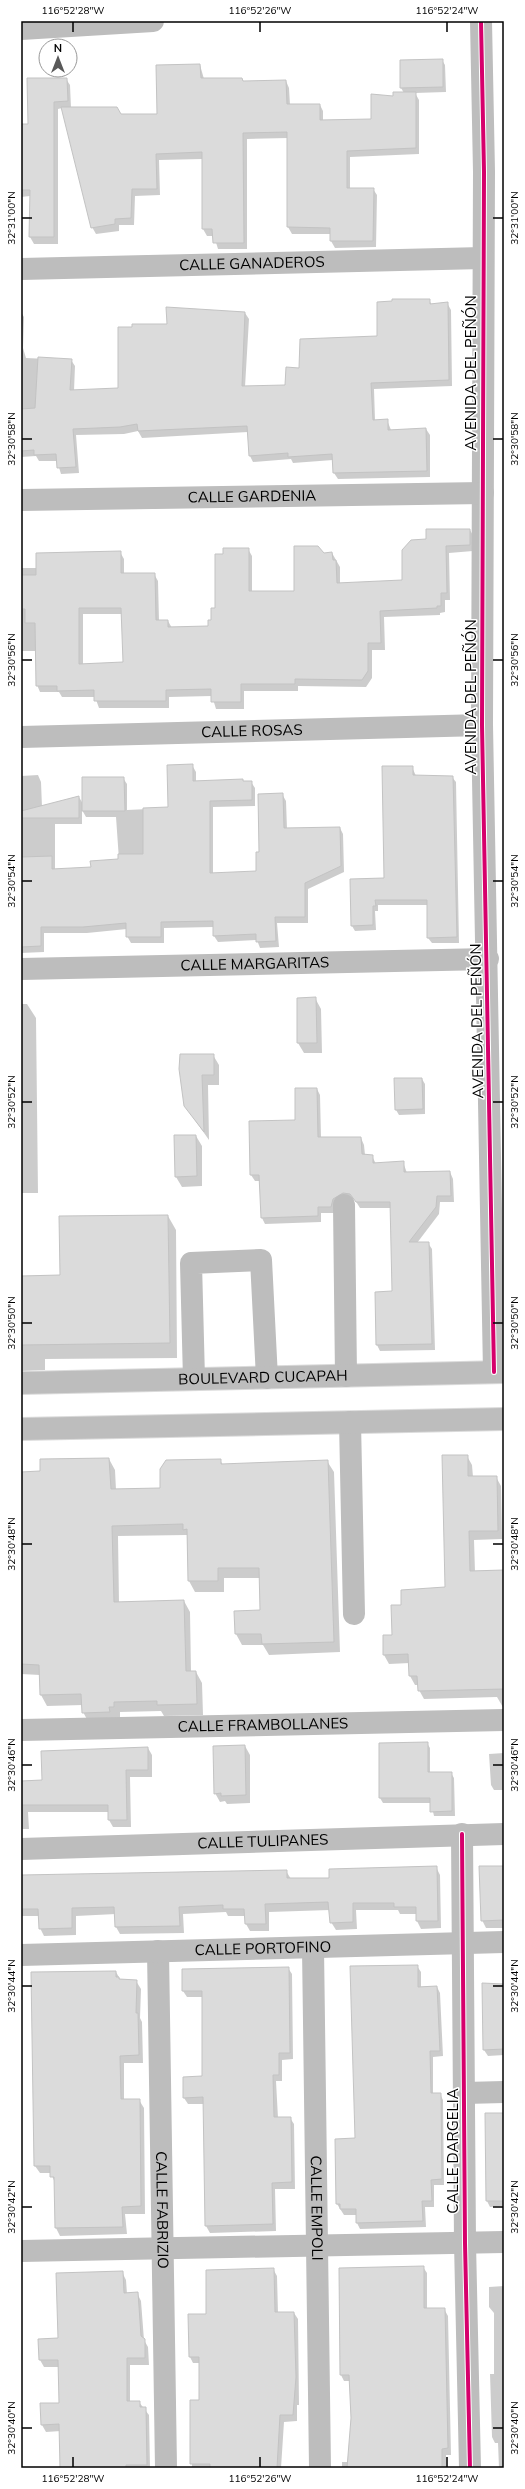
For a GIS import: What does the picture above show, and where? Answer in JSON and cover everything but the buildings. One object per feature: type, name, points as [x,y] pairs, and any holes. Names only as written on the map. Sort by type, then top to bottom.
[{"type":"street","points":[[21,29],[153,21]]},
{"type":"street","name":"AVENIDA DEL PEÑÓN","points":[[481,21],[483,258],[482,725],[498,1264],[499,1372]]},
{"type":"street","name":"CALLE GANADEROS","points":[[21,269],[483,258]]},
{"type":"street","name":"CALLE GARDENIA","points":[[21,500],[483,493]]},
{"type":"street","name":"CALLE ROSAS","points":[[21,736],[482,725]]},
{"type":"street","name":"CALLE MARGARITAS","points":[[21,970],[488,959]]},
{"type":"street","points":[[344,1205],[346,1376]]},
{"type":"street","points":[[194,1379],[191,1263],[261,1260],[267,1378]]},
{"type":"street","name":"BOULEVARD CUCAPAH","points":[[21,1383],[499,1372]]},
{"type":"street","points":[[21,1429],[504,1419]]},
{"type":"street","points":[[350,1422],[354,1614]]},
{"type":"street","name":"CALLE FRAMBOLLANES","points":[[21,1730],[504,1720]]},
{"type":"street","name":"CALLE TULIPANES","points":[[21,1849],[462,1834],[504,1834]]},
{"type":"street","name":"CALLE DARGELIA","points":[[462,1834],[465,2243],[470,2468]]},
{"type":"street","name":"CALLE PORTOFINO","points":[[21,1955],[504,1942]]},
{"type":"street","name":"CALLE EMPOLI","points":[[313,1948],[320,2468]]},
{"type":"street","name":"CALLE FABRIZIO","points":[[158,1951],[166,2468]]},
{"type":"street","points":[[465,2093],[504,2092]]},
{"type":"street","points":[[21,2251],[504,2242]]},
{"type":"cycle path","points":[[481,21],[484,172],[482,725],[494,1372]]},
{"type":"cycle path","points":[[462,1834],[465,2243],[470,2468]]}]
